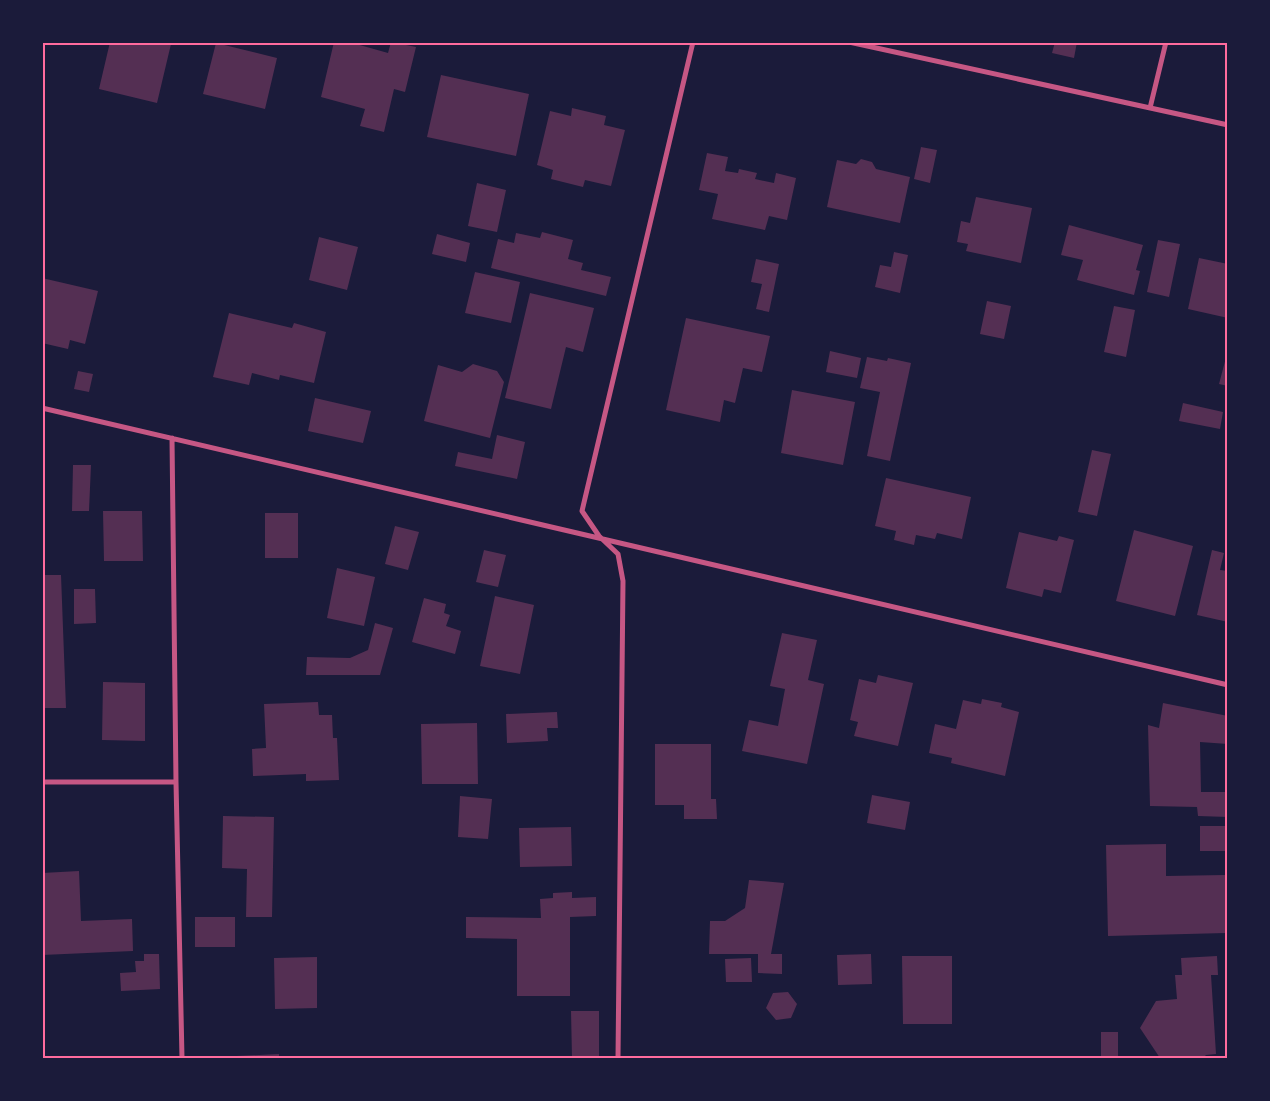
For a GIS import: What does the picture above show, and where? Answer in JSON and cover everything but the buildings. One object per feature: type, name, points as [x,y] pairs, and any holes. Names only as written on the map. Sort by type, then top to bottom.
[{"type":"street","points":[[618,1058],[623,581],[618,554],[599,536],[582,512],[693,42]]},
{"type":"street","points":[[849,42],[1228,125]]},
{"type":"street","points":[[1150,108],[1166,42]]},
{"type":"street","points":[[42,408],[599,536],[1228,684]]},
{"type":"street","points":[[172,438],[176,782],[182,1058]]},
{"type":"street","points":[[42,782],[176,782]]}]
